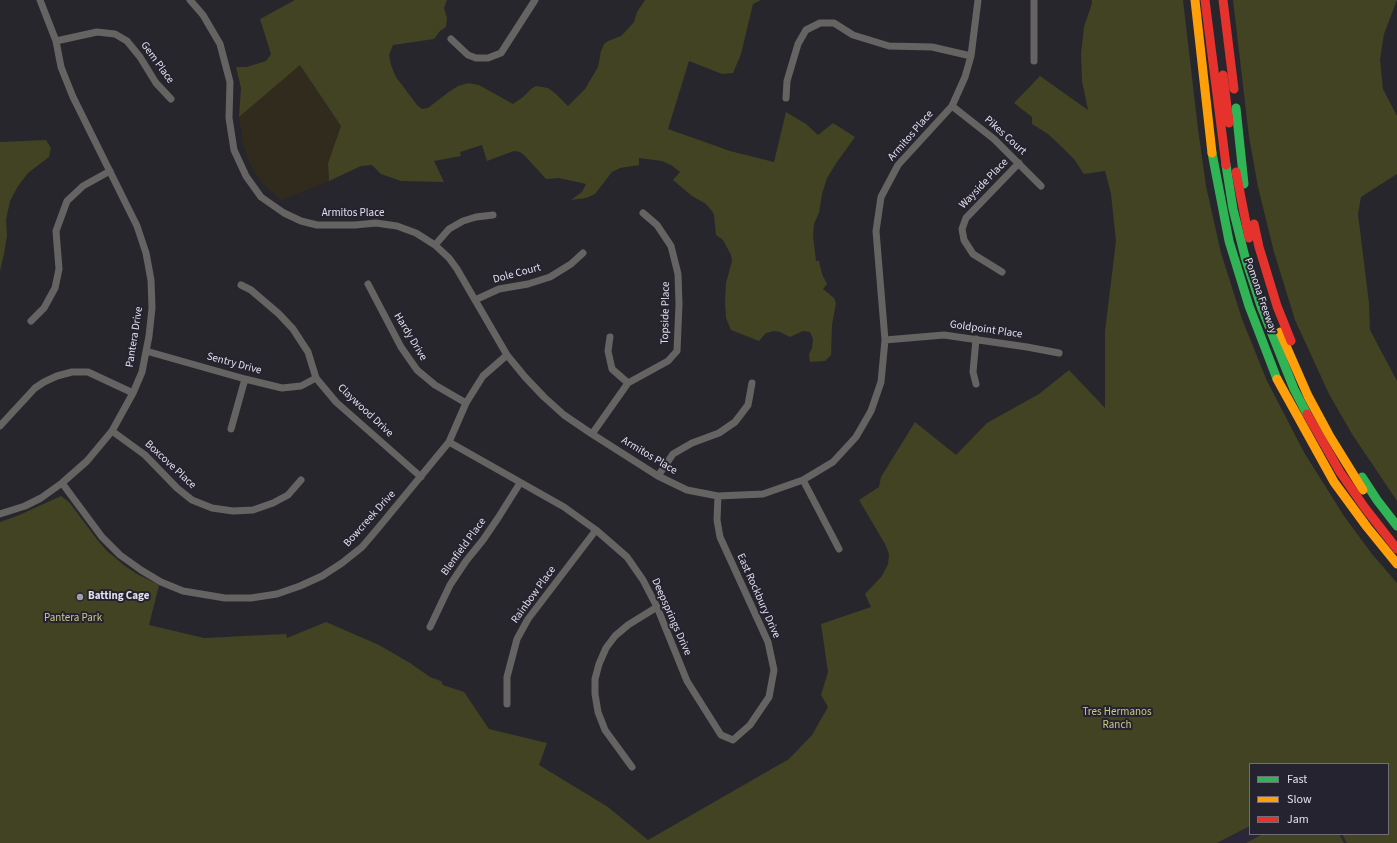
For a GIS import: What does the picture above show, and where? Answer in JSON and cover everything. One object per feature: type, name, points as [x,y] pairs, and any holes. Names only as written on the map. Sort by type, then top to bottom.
[{"type":"highway","name":"Pomona Freeway","points":[[1195,0],[1210,142],[1230,242],[1249,306],[1276,376],[1308,438],[1334,482],[1367,527],[1397,564]]},
{"type":"highway","points":[[1206,0],[1223,150],[1233,209],[1245,257],[1261,306],[1294,389],[1315,430],[1340,472],[1397,549]]},
{"type":"highway","points":[[1214,0],[1234,162],[1252,252],[1269,302],[1289,355],[1329,435],[1358,482],[1397,536]]},
{"type":"highway","name":"Pomona Freeway","points":[[1223,0],[1245,187],[1259,247],[1277,306],[1296,353],[1351,460],[1377,500],[1397,526]]},
{"type":"street","name":"Pantera Drive","points":[[0,514],[25,506],[41,498],[62,483],[87,462],[112,431],[133,393],[142,372],[152,308],[151,280],[146,253],[137,226],[73,96],[61,67],[56,41],[40,0]]},
{"type":"street","name":"Armitos Place","points":[[190,0],[203,15],[220,44],[230,82],[229,118],[234,150],[246,176],[261,197],[284,213],[301,221],[317,225],[376,224],[397,226],[416,233],[449,258],[457,269],[507,355],[525,377],[564,415],[658,476],[687,490],[718,496],[763,494],[803,480],[833,462],[856,436],[871,411],[881,382],[885,340],[876,231],[881,197],[898,165],[952,106],[965,77],[971,56],[978,0]]},
{"type":"street","points":[[451,40],[468,55],[476,58],[488,58],[501,53],[535,0]]},
{"type":"street","points":[[1034,0],[1034,61]]},
{"type":"street","points":[[786,98],[787,81],[798,44],[806,30],[820,23],[834,23],[853,35],[889,46],[932,47],[971,56]]},
{"type":"street","name":"Gem Place","points":[[56,41],[97,32],[115,34],[128,41],[156,83],[171,99]]},
{"type":"street","name":"Pikes Court","points":[[952,106],[994,139],[1041,186]]},
{"type":"street","name":"Wayside Place","points":[[1002,272],[972,254],[964,240],[962,229],[966,218],[1019,163]]},
{"type":"street","points":[[31,321],[44,308],[55,288],[59,269],[56,231],[66,201],[83,186],[110,171]]},
{"type":"street","name":"Topside Place","points":[[592,434],[628,383],[668,361],[677,351],[679,304],[678,274],[671,246],[657,225],[643,213]]},
{"type":"street","points":[[435,246],[450,229],[463,221],[476,217],[493,215]]},
{"type":"street","name":"Dole Court","points":[[475,300],[499,289],[528,284],[550,277],[571,264],[583,253]]},
{"type":"street","name":"Hardy Drive","points":[[368,284],[401,347],[417,370],[435,385],[466,403]]},
{"type":"street","name":"Claywood Drive","points":[[241,285],[251,290],[293,329],[308,352],[316,378],[336,402],[421,477]]},
{"type":"street","name":"Goldpoint Place","points":[[885,340],[944,335],[1027,346],[1059,353]]},
{"type":"street","points":[[610,337],[608,351],[612,369],[628,383]]},
{"type":"street","points":[[976,339],[973,372],[976,384]]},
{"type":"street","name":"Sentry Drive","points":[[146,351],[282,388],[301,386],[316,378]]},
{"type":"street","name":"Bowcreek Drive","points":[[62,483],[102,537],[120,556],[161,582],[183,590],[225,598],[251,598],[277,594],[300,586],[342,563],[362,546],[449,442],[466,403],[483,376],[507,355]]},
{"type":"street","points":[[0,426],[35,388],[57,376],[72,372],[88,372],[133,393]]},
{"type":"street","points":[[231,429],[246,379]]},
{"type":"street","points":[[658,476],[673,454],[692,443],[719,433],[735,422],[748,405],[752,383]]},
{"type":"street","name":"Boxcove Place","points":[[112,431],[145,455],[177,488],[192,500],[212,508],[233,511],[253,510],[273,503],[288,495],[301,480]]},
{"type":"street","name":"Deepsprings Drive","points":[[449,442],[564,507],[596,530],[626,557],[643,580],[657,608],[687,681],[721,735],[733,740]]},
{"type":"street","points":[[803,480],[839,549]]},
{"type":"street","name":"Blenfield Place","points":[[430,627],[450,585],[466,561],[483,540],[520,483]]},
{"type":"street","name":"East Rockbury Drive","points":[[718,496],[717,520],[720,537],[768,642],[774,670],[769,697],[750,725],[733,740]]},
{"type":"street","name":"Rainbow Place","points":[[507,704],[507,677],[517,639],[528,619],[596,530]]},
{"type":"street","points":[[632,767],[605,730],[598,712],[595,694],[596,679],[599,664],[606,648],[615,636],[628,625],[657,608]]},
{"type":"shaded area","points":[[300,64],[341,126],[328,163],[329,181],[281,200],[262,183],[250,164],[243,143],[239,117]]},
{"type":"shaded area","points":[[1249,827],[1249,835],[1343,835],[1347,843],[1217,843]]},
{"type":"green space","points":[[295,0],[447,0],[444,8],[447,18],[446,27],[440,31],[434,39],[393,45],[389,55],[396,77],[417,105],[422,109],[428,108],[458,86],[468,83],[479,85],[513,104],[536,86],[548,88],[568,106],[585,89],[598,67],[604,44],[621,36],[626,31],[634,22],[637,12],[645,0],[761,0],[753,4],[741,54],[733,73],[722,74],[689,61],[668,129],[730,151],[774,162],[786,112],[806,124],[818,135],[833,123],[855,137],[827,178],[822,194],[819,213],[814,224],[813,236],[816,261],[819,261],[822,274],[827,284],[823,289],[834,298],[836,303],[832,325],[831,355],[825,361],[810,362],[809,354],[812,348],[813,339],[810,332],[803,331],[790,337],[774,331],[766,333],[759,341],[731,330],[726,318],[725,302],[726,283],[732,261],[731,255],[723,240],[716,235],[714,215],[712,211],[706,204],[692,196],[673,180],[680,172],[671,165],[662,161],[639,158],[639,165],[620,168],[612,172],[595,194],[586,198],[571,200],[582,192],[586,184],[559,178],[546,179],[520,152],[514,151],[487,161],[482,145],[460,152],[461,156],[434,161],[444,182],[401,181],[381,174],[372,165],[361,166],[329,181],[328,163],[341,126],[300,65],[239,117],[241,88],[236,67],[246,67],[266,61],[271,54],[260,19]]},
{"type":"green space","points":[[1092,0],[1183,0],[1206,186],[1221,253],[1242,319],[1267,381],[1305,454],[1344,516],[1372,554],[1397,583],[1397,843],[1347,843],[1343,835],[1389,835],[1389,763],[1249,763],[1249,827],[1217,843],[0,843],[0,522],[61,496],[69,502],[107,551],[137,574],[159,585],[149,625],[204,638],[286,634],[287,638],[326,622],[379,645],[410,663],[430,677],[441,681],[443,685],[464,692],[489,729],[547,743],[539,765],[608,807],[648,840],[789,759],[812,735],[828,707],[821,695],[828,672],[821,624],[871,607],[865,594],[882,576],[888,564],[889,554],[885,544],[859,500],[879,487],[881,477],[915,422],[956,455],[987,423],[1039,394],[1069,370],[1105,408],[1105,331],[1116,241],[1111,194],[1105,171],[1084,174],[1074,159],[1048,134],[1032,124],[1032,117],[1014,103],[1040,76],[1088,110],[1082,81],[1081,54],[1084,27]]},
{"type":"green space","points":[[1233,0],[1397,0],[1384,34],[1380,60],[1383,89],[1397,116],[1397,174],[1361,197],[1358,214],[1369,303],[1370,330],[1397,381],[1397,501],[1352,434],[1329,394],[1295,320],[1274,252],[1258,187],[1249,137]]},
{"type":"green space","points":[[46,140],[51,148],[49,157],[28,173],[18,186],[10,201],[6,220],[7,235],[0,271],[0,142]]},
{"type":"green space","points":[[1261,835],[1340,835],[1344,843],[1246,843]]},
{"type":"traffic: fast","points":[[1236,108],[1244,184]]},
{"type":"traffic: fast","points":[[1212,153],[1229,241],[1249,306],[1277,379]]},
{"type":"traffic: fast","points":[[1226,165],[1233,209],[1245,257],[1261,306],[1294,389],[1307,414]]},
{"type":"traffic: fast","points":[[1362,477],[1397,526]]},
{"type":"traffic: slow","points":[[1195,0],[1212,153]]},
{"type":"traffic: slow","points":[[1280,332],[1308,396],[1329,435],[1363,490]]},
{"type":"traffic: slow","points":[[1277,379],[1334,482],[1367,527],[1397,564]]},
{"type":"traffic: jam","points":[[1205,0],[1226,165]]},
{"type":"traffic: jam","points":[[1223,0],[1234,89]]},
{"type":"traffic: jam","points":[[1223,75],[1229,123]]},
{"type":"traffic: jam","points":[[1236,172],[1249,238]]},
{"type":"traffic: jam","points":[[1254,224],[1259,247],[1277,306],[1291,341]]},
{"type":"traffic: jam","points":[[1307,414],[1340,472],[1365,508],[1397,549]]},
{"type":"place","name":"Batting Cage","points":[[80,597]]},
{"type":"park label","name":"Pantera Park","points":[[73,619]]},
{"type":"park label","name":"Tres Hermanos Ranch","points":[[1117,719]]}]
